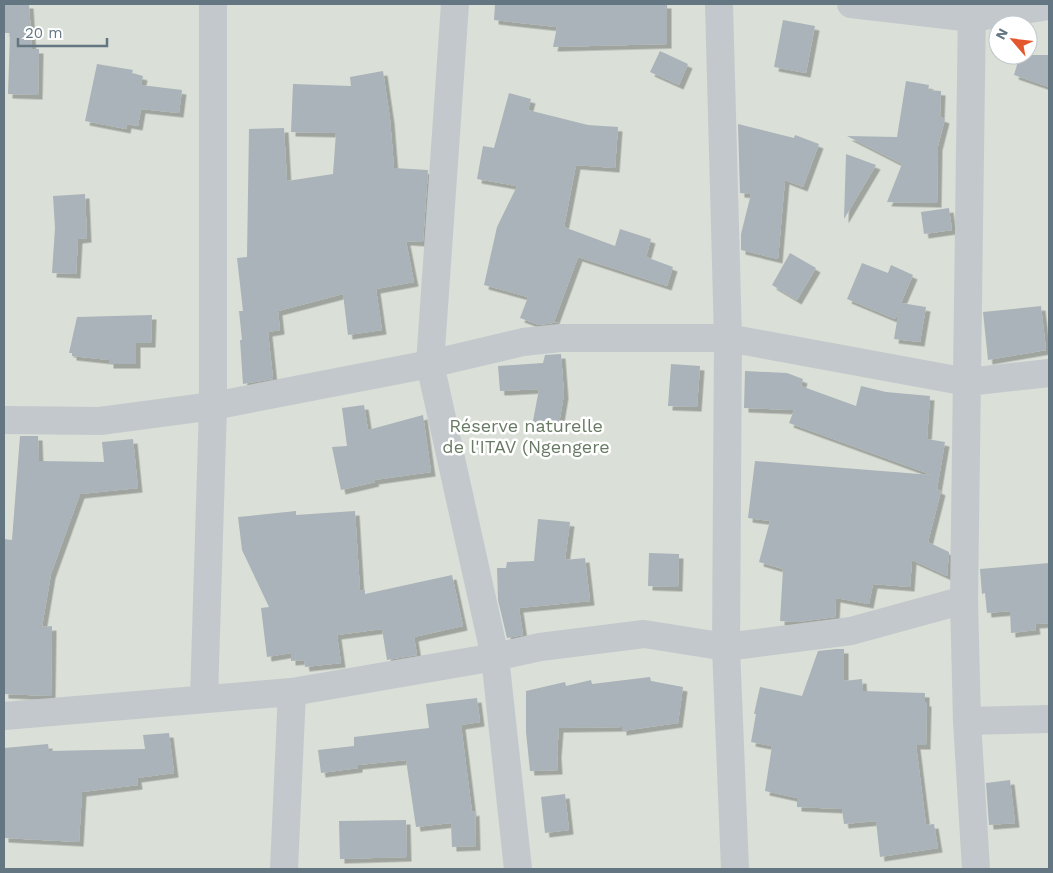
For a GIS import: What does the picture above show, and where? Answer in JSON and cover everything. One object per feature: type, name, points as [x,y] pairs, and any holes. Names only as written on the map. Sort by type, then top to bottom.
[{"type":"street","points":[[204,698],[213,406],[213,4]]},
{"type":"street","points":[[455,4],[430,364],[495,657],[518,869]]},
{"type":"street","points":[[719,4],[728,338],[726,647],[735,869]]},
{"type":"street","points":[[851,4],[972,11],[1049,6]]},
{"type":"street","points":[[972,11],[964,600],[967,721],[976,869]]},
{"type":"street","points":[[4,420],[100,421],[213,406],[430,364],[523,342],[560,338],[728,338],[967,382],[1049,373]]},
{"type":"street","points":[[4,716],[292,692],[495,657],[540,647],[644,634],[726,647],[851,631],[964,600]]},
{"type":"street","points":[[284,869],[292,692]]},
{"type":"street","points":[[967,721],[1049,719]]},
{"type":"green space","name":"Réserve naturelle de l'ITAV (Ngengere","points":[[4,4],[1049,4],[1049,869],[4,869]]},
{"type":"building","points":[[4,4],[29,4],[32,49],[39,49],[38,95],[8,94],[10,33],[5,33]]},
{"type":"building","points":[[495,4],[667,4],[667,44],[553,47],[557,27],[494,20]]},
{"type":"building","points":[[783,20],[815,26],[806,73],[774,67]]},
{"type":"building","points":[[660,51],[688,64],[679,85],[650,72]]},
{"type":"building","points":[[1038,55],[1049,55],[1049,87],[1014,75],[1017,65],[1038,65]]},
{"type":"building","points":[[97,64],[133,70],[132,73],[143,76],[141,85],[182,90],[179,113],[141,109],[138,126],[127,124],[126,129],[85,121]]},
{"type":"building","points":[[383,71],[390,119],[394,168],[428,170],[423,242],[406,241],[414,282],[376,289],[382,330],[348,335],[343,294],[278,311],[280,330],[268,332],[273,379],[243,384],[239,311],[243,311],[237,258],[247,257],[249,129],[284,128],[287,181],[333,174],[336,133],[291,132],[293,84],[351,86],[350,77]]},
{"type":"building","points":[[906,81],[929,85],[928,90],[941,91],[940,117],[945,119],[938,146],[937,203],[887,202],[902,164],[847,136],[897,137]]},
{"type":"building","points":[[509,93],[531,99],[528,110],[588,125],[618,127],[615,168],[576,165],[564,227],[615,246],[620,229],[651,239],[646,257],[673,267],[667,286],[578,257],[554,322],[559,322],[539,325],[520,318],[528,297],[484,285],[497,227],[517,186],[477,179],[483,146],[494,148]]},
{"type":"building","points":[[738,124],[794,138],[795,135],[819,144],[803,187],[785,180],[778,259],[741,250],[741,234],[751,194],[740,193]]},
{"type":"building","points":[[846,154],[876,165],[844,219]]},
{"type":"building","points":[[85,194],[87,238],[78,239],[76,274],[52,273],[55,228],[53,196]]},
{"type":"building","points":[[949,208],[952,230],[924,234],[921,212]]},
{"type":"building","points":[[790,253],[816,268],[797,300],[772,285]]},
{"type":"building","points":[[862,263],[888,273],[891,265],[913,275],[901,303],[926,307],[920,342],[894,339],[899,309],[895,319],[847,299]]},
{"type":"building","points":[[1041,306],[1046,350],[988,360],[983,312]]},
{"type":"building","points":[[152,315],[151,343],[136,343],[136,364],[109,364],[109,360],[72,356],[72,353],[69,353],[77,317]]},
{"type":"building","points":[[561,354],[564,394],[558,430],[532,426],[539,389],[500,391],[498,366],[543,363],[545,355]]},
{"type":"building","points":[[671,364],[700,366],[697,407],[668,406]]},
{"type":"building","points":[[745,371],[787,373],[803,379],[801,386],[856,406],[861,386],[886,392],[930,396],[927,439],[945,442],[937,489],[941,491],[928,542],[949,552],[947,576],[912,560],[910,587],[873,584],[869,604],[836,598],[835,617],[798,622],[780,621],[783,569],[759,562],[770,521],[748,518],[755,461],[932,475],[789,423],[794,410],[744,408]]},
{"type":"building","points":[[364,405],[368,430],[423,415],[431,472],[374,480],[375,482],[341,490],[332,447],[347,446],[342,408]]},
{"type":"building","points":[[20,436],[38,436],[39,461],[104,462],[102,442],[133,439],[138,488],[80,494],[51,574],[42,627],[52,626],[51,696],[4,694],[4,539],[12,540]]},
{"type":"building","points":[[296,511],[296,515],[355,511],[360,591],[365,590],[365,594],[452,575],[463,626],[414,637],[417,655],[387,660],[382,629],[337,635],[341,663],[305,667],[304,660],[291,661],[291,653],[267,657],[261,608],[269,607],[242,550],[238,517]]},
{"type":"building","points":[[538,519],[570,522],[565,560],[585,558],[590,601],[519,608],[523,635],[507,638],[498,600],[497,568],[506,568],[507,562],[534,561]]},
{"type":"building","points":[[649,553],[679,554],[678,587],[648,586]]},
{"type":"building","points":[[1049,563],[1049,623],[1035,624],[1036,630],[1011,633],[1010,611],[987,613],[985,593],[982,594],[980,569]]},
{"type":"building","points":[[844,649],[844,681],[862,679],[863,691],[925,693],[925,702],[927,702],[926,745],[916,745],[926,825],[934,824],[938,848],[880,857],[876,821],[844,824],[842,809],[797,807],[797,798],[765,791],[772,746],[751,742],[756,714],[754,714],[760,687],[802,696],[818,651]]},
{"type":"building","points":[[650,677],[651,681],[683,687],[678,723],[622,731],[622,727],[559,728],[558,770],[530,771],[526,732],[526,691],[565,682],[566,686],[591,680],[592,684]]},
{"type":"building","points":[[477,698],[480,722],[461,725],[472,812],[475,811],[476,846],[452,847],[451,823],[416,827],[406,760],[358,765],[358,768],[321,773],[318,750],[354,746],[354,737],[429,728],[426,704]]},
{"type":"building","points":[[169,733],[174,773],[137,778],[138,785],[82,792],[79,842],[4,838],[4,748],[48,744],[49,751],[145,749],[143,735]]},
{"type":"building","points":[[1010,780],[1015,823],[989,825],[986,783]]},
{"type":"building","points":[[565,794],[569,830],[545,833],[541,797]]},
{"type":"building","points":[[406,820],[407,857],[340,859],[339,821]]}]
